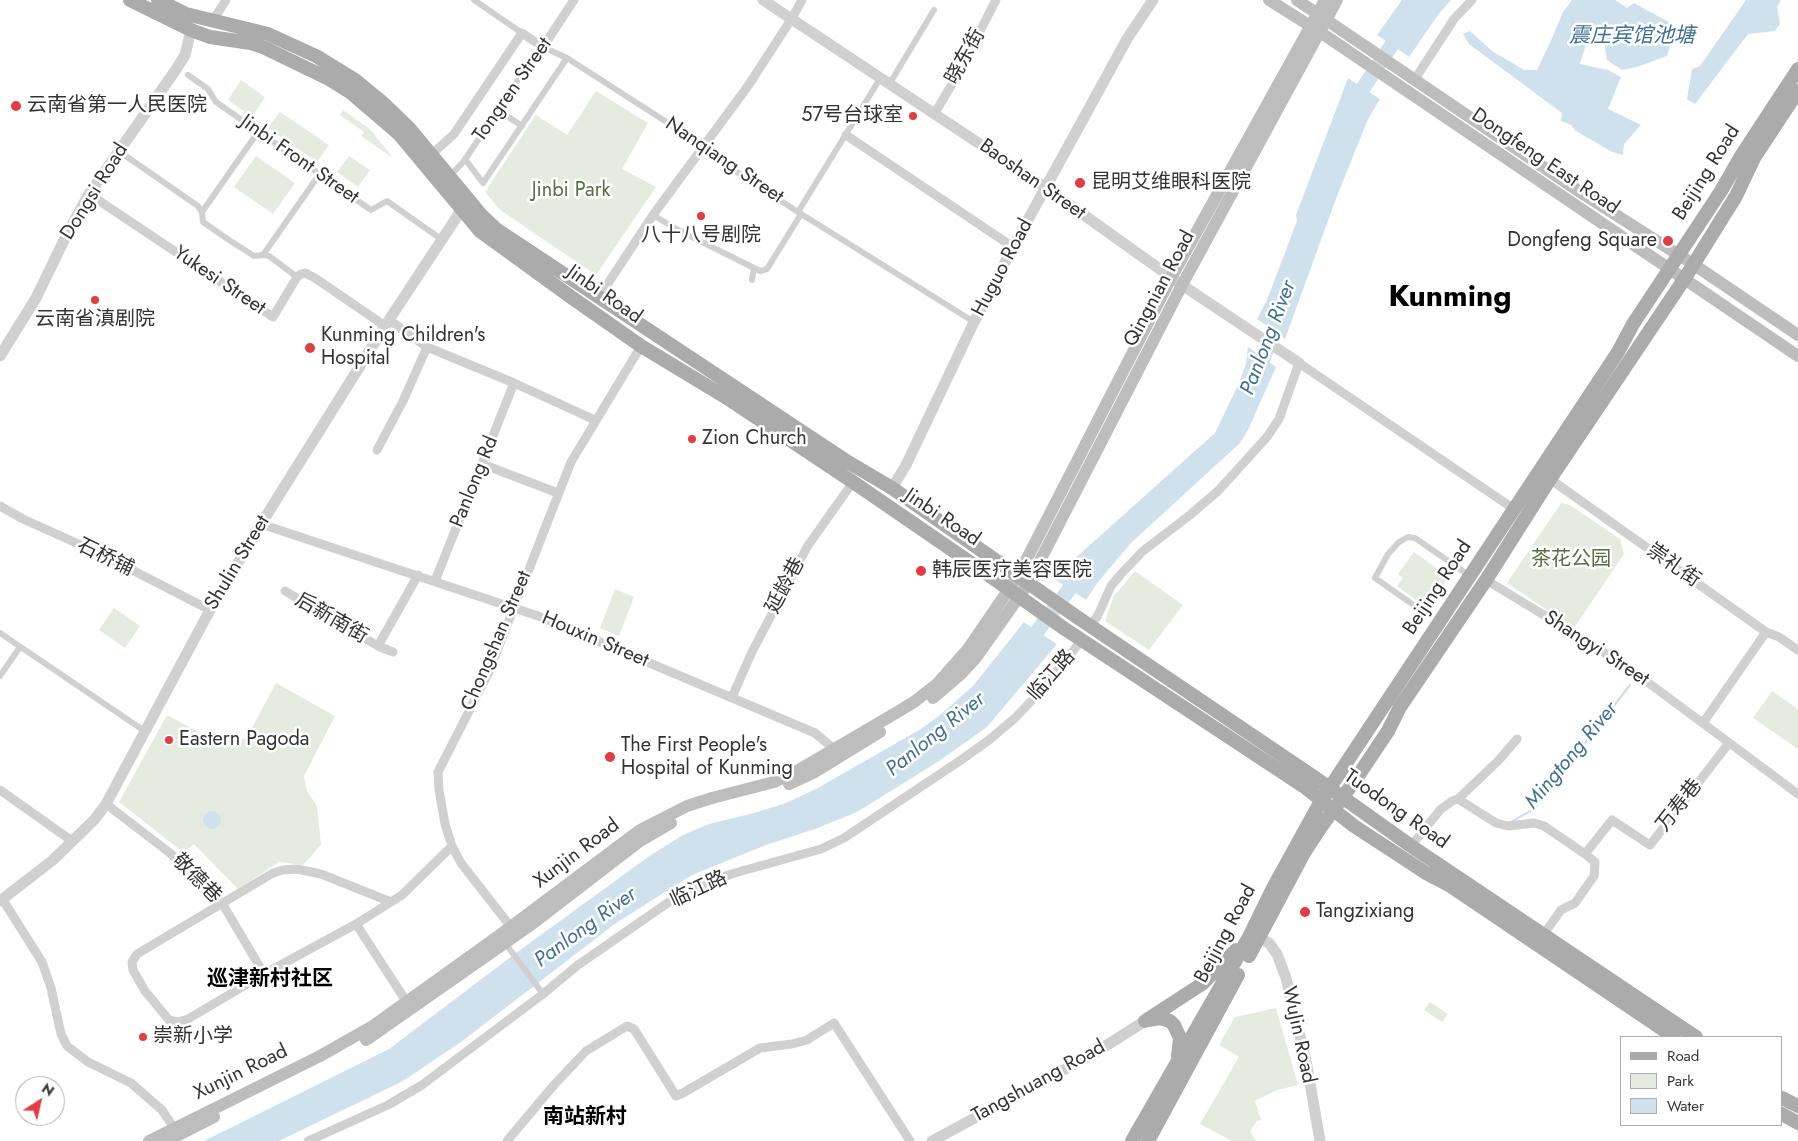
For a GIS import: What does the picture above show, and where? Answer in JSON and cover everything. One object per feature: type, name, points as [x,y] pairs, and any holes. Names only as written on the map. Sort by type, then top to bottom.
[{"type":"main road","name":"Jinbi Road","points":[[130,0],[191,30],[210,37],[265,48],[329,79],[350,92],[399,134],[480,231],[641,346],[727,398],[853,482],[1065,629]]},
{"type":"main road","name":"Jinbi Road","points":[[158,0],[186,14],[212,22],[268,34],[316,56],[355,80],[409,128],[482,216],[496,228],[848,462],[892,488],[1074,615]]},
{"type":"main road","name":"Dongfeng East Road","points":[[1269,0],[1358,57],[1798,356]]},
{"type":"main road","name":"Dongfeng East Road","points":[[1297,0],[1580,192],[1693,264],[1798,335]]},
{"type":"main road","name":"Qingnian Road","points":[[1018,596],[1023,580],[1177,282],[1316,29],[1322,16],[1325,0]]},
{"type":"main road","name":"Qingnian Road","points":[[1322,16],[1337,0]]},
{"type":"main road","name":"Beijing Road","points":[[1148,1141],[1238,976],[1255,938],[1272,890],[1321,801],[1618,352],[1632,324],[1670,269],[1798,69]]},
{"type":"main road","name":"Beijing Road","points":[[1132,1141],[1175,1066],[1272,911],[1304,853],[1388,731],[1400,707],[1685,278],[1736,196],[1754,158],[1798,91]]},
{"type":"main road","name":"Xunjin Road","points":[[167,1141],[364,1041],[508,948],[514,930],[640,830],[688,806],[774,782],[905,707],[937,684],[1018,596]]},
{"type":"main road","name":"Xunjin Road","points":[[149,1141],[351,1039],[373,1026],[406,1001],[514,930],[664,826],[688,815],[787,785],[815,772],[918,709],[947,686],[975,659],[1018,596]]},
{"type":"main road","name":"Tuodong Road","points":[[1074,615],[1411,846],[1695,1036]]},
{"type":"main road","name":"Tuodong Road","points":[[1065,629],[1306,788],[1333,810],[1426,873],[1449,885],[1673,1036]]},
{"type":"main road","points":[[1145,1021],[1202,984],[1255,938]]},
{"type":"main road","points":[[1145,1021],[1160,1018],[1170,1021],[1177,1028],[1180,1043],[1175,1066]]},
{"type":"main road","points":[[1783,1098],[1798,1106]]},
{"type":"main road","points":[[1783,1115],[1798,1123]]},
{"type":"street","points":[[212,22],[226,0]]},
{"type":"street","name":"Nanqiang Street","points":[[474,0],[522,34],[543,47],[567,58],[696,141],[702,149],[800,213],[974,322]]},
{"type":"street","name":"Tongren Street","points":[[449,177],[465,159],[574,0]]},
{"type":"street","name":"Baoshan Street","points":[[763,0],[1046,188],[1177,282],[1299,363]]},
{"type":"street","points":[[599,297],[653,215],[748,86],[802,0]]},
{"type":"street","name":"晓东街","points":[[935,113],[959,72],[996,0]]},
{"type":"street","name":"Huguo Road","points":[[892,488],[914,450],[974,322],[1013,247],[1127,39],[1153,0]]},
{"type":"street","points":[[1414,80],[1454,19],[1472,0]]},
{"type":"street","points":[[653,215],[678,230],[755,269],[760,271],[767,269],[780,250],[846,135],[934,10]]},
{"type":"street","name":"Dongsi Road","points":[[0,356],[36,298],[89,194],[120,152],[185,55],[191,30]]},
{"type":"street","points":[[432,155],[454,134],[522,34]]},
{"type":"street","points":[[465,159],[483,183],[567,58]]},
{"type":"street","name":"Jinbi Front Street","points":[[188,75],[208,88],[216,102],[259,130],[371,210],[387,201],[441,239]]},
{"type":"street","points":[[498,110],[522,126]]},
{"type":"street","points":[[202,212],[259,130]]},
{"type":"street","points":[[846,135],[1013,247]]},
{"type":"street","points":[[120,152],[198,206],[202,212],[204,222],[254,256],[263,254],[269,256],[297,277],[300,274],[311,275],[427,347],[514,383],[595,420]]},
{"type":"street","points":[[263,254],[320,173]]},
{"type":"street","name":"Yukesi Street","points":[[89,194],[273,317],[297,277]]},
{"type":"street","name":"Shulin Street","points":[[1,901],[53,860],[95,819],[106,804],[210,610],[261,524],[387,323],[462,209]]},
{"type":"street","points":[[752,280],[755,269]]},
{"type":"street","name":"Chongshan Street","points":[[514,930],[461,862],[452,846],[445,824],[438,772],[488,674],[512,607],[571,462],[641,346]]},
{"type":"street","points":[[377,450],[403,401],[427,347]]},
{"type":"street","points":[[1090,627],[1111,586],[1142,551],[1190,515],[1218,490],[1267,437],[1279,419],[1299,363],[1514,509]]},
{"type":"street","name":"Panlong Rd","points":[[435,581],[514,383]]},
{"type":"street","points":[[482,464],[558,493]]},
{"type":"street","name":"崇礼街","points":[[1550,479],[1766,632],[1779,637],[1798,650]]},
{"type":"street","name":"延龄巷","points":[[732,697],[752,652],[807,547],[853,482]]},
{"type":"street","name":"石桥铺","points":[[0,506],[23,519],[103,555],[210,610]]},
{"type":"street","name":"Houxin Street","points":[[261,524],[541,616],[816,733],[834,749]]},
{"type":"street","points":[[1415,606],[1375,578],[1388,554],[1399,542],[1408,537],[1415,538],[1470,576]]},
{"type":"street","points":[[378,646],[418,575]]},
{"type":"street","name":"Shangyi Street","points":[[1486,580],[1592,645],[1638,676],[1798,794]]},
{"type":"street","name":"后新南街","points":[[285,591],[378,646],[393,652]]},
{"type":"street","points":[[1703,723],[1766,632]]},
{"type":"street","points":[[0,633],[146,732]]},
{"type":"street","name":"临江路","points":[[308,1141],[388,1105],[422,1085],[540,990],[669,902],[731,874],[820,848],[844,838],[962,760],[1015,718],[1037,695],[1082,640]]},
{"type":"street","points":[[0,676],[20,647]]},
{"type":"street","points":[[1411,846],[1440,810],[1458,798],[1498,761],[1517,738]]},
{"type":"street","name":"万寿巷","points":[[1585,854],[1612,820],[1650,845],[1729,743]]},
{"type":"street","points":[[0,790],[72,841]]},
{"type":"street","points":[[1458,798],[1496,823],[1508,826],[1534,823],[1544,826],[1595,862],[1594,876],[1575,902],[1561,910],[1544,934]]},
{"type":"street","name":"敬德巷","points":[[106,804],[170,853],[222,903],[264,974]]},
{"type":"street","points":[[391,902],[321,874],[297,869],[283,870],[273,873],[137,954],[132,962],[133,970],[145,991],[169,1020],[178,1022],[188,1020],[264,974],[356,924],[391,902],[402,895],[452,846]]},
{"type":"street","points":[[1,901],[42,962],[51,988],[61,1034],[67,1046],[88,1062],[131,1083],[143,1092],[162,1110],[174,1128]]},
{"type":"street","points":[[356,924],[406,1001]]},
{"type":"street","name":"WuJin Road","points":[[1255,938],[1269,943],[1286,978],[1307,1066],[1320,1141]]},
{"type":"street","points":[[508,948],[540,990]]},
{"type":"street","name":"Tangshuang Road","points":[[932,1141],[1093,1054],[1145,1021]]},
{"type":"street","points":[[507,1141],[554,1084],[586,1052],[627,1026],[634,1029],[676,1096],[760,1048],[807,1040],[834,1023],[910,1141]]},
{"type":"green space","points":[[241,80],[265,97],[252,117],[228,100]]},
{"type":"green space","name":"Jinbi Park","points":[[596,91],[648,123],[622,169],[656,187],[596,275],[500,210],[485,192],[536,115],[567,135]]},
{"type":"green space","points":[[343,110],[371,130],[393,158],[361,136],[364,132],[340,115]]},
{"type":"green space","points":[[280,112],[329,145],[317,162],[268,128]]},
{"type":"green space","points":[[256,156],[295,183],[273,214],[234,187]]},
{"type":"green space","points":[[349,156],[370,170],[358,187],[337,172]]},
{"type":"green space","name":"茶花公园","points":[[1561,503],[1570,505],[1620,539],[1624,554],[1574,628],[1507,583]]},
{"type":"green space","points":[[1414,552],[1449,577],[1432,600],[1425,596],[1420,603],[1397,586],[1403,578],[1398,574]]},
{"type":"green space","points":[[1135,571],[1183,605],[1149,650],[1105,621],[1114,596]]},
{"type":"green space","points":[[615,589],[634,597],[619,636],[600,628]]},
{"type":"green space","points":[[114,608],[140,626],[125,648],[99,630]]},
{"type":"green space","points":[[276,683],[335,716],[304,776],[307,791],[317,806],[321,845],[303,865],[279,862],[238,889],[194,844],[184,853],[119,802],[167,715],[226,747],[247,737]]},
{"type":"green space","points":[[1772,691],[1798,709],[1798,749],[1753,718]]},
{"type":"green space","points":[[1430,1002],[1448,1014],[1442,1022],[1424,1010]]},
{"type":"green space","points":[[1276,1008],[1298,1085],[1277,1090],[1255,1101],[1261,1120],[1257,1121],[1250,1131],[1256,1141],[1232,1141],[1200,1124],[1239,1057],[1219,1045],[1235,1017]]},
{"type":"water","points":[[1402,0],[1451,0],[1438,15],[1409,57],[1377,35]]},
{"type":"water","name":"震庄宾馆池塘","points":[[1572,0],[1615,0],[1627,8],[1634,3],[1676,26],[1667,56],[1637,67],[1622,70],[1607,60],[1604,42],[1586,44],[1580,64],[1608,70],[1621,77],[1608,109],[1641,125],[1624,144],[1623,155],[1612,152],[1576,131],[1571,125],[1561,121],[1562,113],[1469,44],[1463,34],[1470,31],[1492,51],[1524,70],[1537,70],[1563,12]]},
{"type":"water","points":[[1746,0],[1781,0],[1777,7],[1780,24],[1775,31],[1748,34],[1695,104],[1687,99],[1692,69],[1700,66]]},
{"type":"water","points":[[1348,78],[1380,99],[1368,119],[1337,196],[1285,339],[1257,319],[1267,300],[1297,221],[1296,215]]},
{"type":"water","points":[[1248,347],[1276,367],[1248,430],[1240,443],[1131,543],[1098,582],[1086,600],[1053,578],[1215,433],[1238,385],[1246,364]]},
{"type":"water","points":[[1024,622],[1057,644],[987,727],[939,761],[857,812],[815,829],[766,845],[692,875],[616,923],[461,1042],[403,1081],[279,1141],[204,1141],[389,1049],[516,953],[648,857],[683,835],[709,824],[786,803],[816,789],[921,729],[973,686]]},
{"type":"water","points":[[212,811],[218,814],[221,820],[218,826],[212,829],[206,826],[203,820],[206,814]]},
{"type":"pier","points":[[1377,35],[1409,57],[1407,59],[1376,37]]},
{"type":"pier","points":[[1349,76],[1381,97],[1380,99],[1348,78]]},
{"type":"pier","points":[[1053,578],[1086,600],[1084,603],[1051,580]]},
{"type":"pier","points":[[1025,620],[1058,642],[1057,644],[1024,622]]},
{"type":"waterway","name":"Panlong River","points":[[1355,105],[1362,90],[1416,8],[1424,0]]},
{"type":"waterway","name":"Panlong River","points":[[1257,378],[1279,312]]},
{"type":"waterway","name":"Panlong River","points":[[1025,647],[1081,574]]},
{"type":"waterway","name":"Mingtong River","points":[[1511,822],[1534,809],[1630,685]]},
{"type":"place","name":"云南省第一人民医院","points":[[16,106]]},
{"type":"place","name":"57号台球室","points":[[913,116]]},
{"type":"place","name":"昆明艾维眼科医院","points":[[1080,183]]},
{"type":"place","name":"八十八号剧院","points":[[701,216]]},
{"type":"place","name":"Dongfeng Square","points":[[1668,241]]},
{"type":"place","name":"云南省滇剧院","points":[[95,300]]},
{"type":"place","name":"Kunming Children's Hospital","points":[[310,348]]},
{"type":"place","name":"Zion Church","points":[[692,439]]},
{"type":"place","name":"韩辰医疗美容医院","points":[[921,571]]},
{"type":"place","name":"Eastern Pagoda","points":[[169,740]]},
{"type":"place","name":"The First People's Hospital of Kunming","points":[[610,757]]},
{"type":"place","name":"Tangzixiang","points":[[1305,912]]},
{"type":"place","name":"崇新小学","points":[[143,1037]]},
{"type":"district","name":"Kunming","points":[[1450,299]]},
{"type":"district","name":"巡津新村社区","points":[[270,980]]},
{"type":"district","name":"南站新村","points":[[585,1118]]}]
